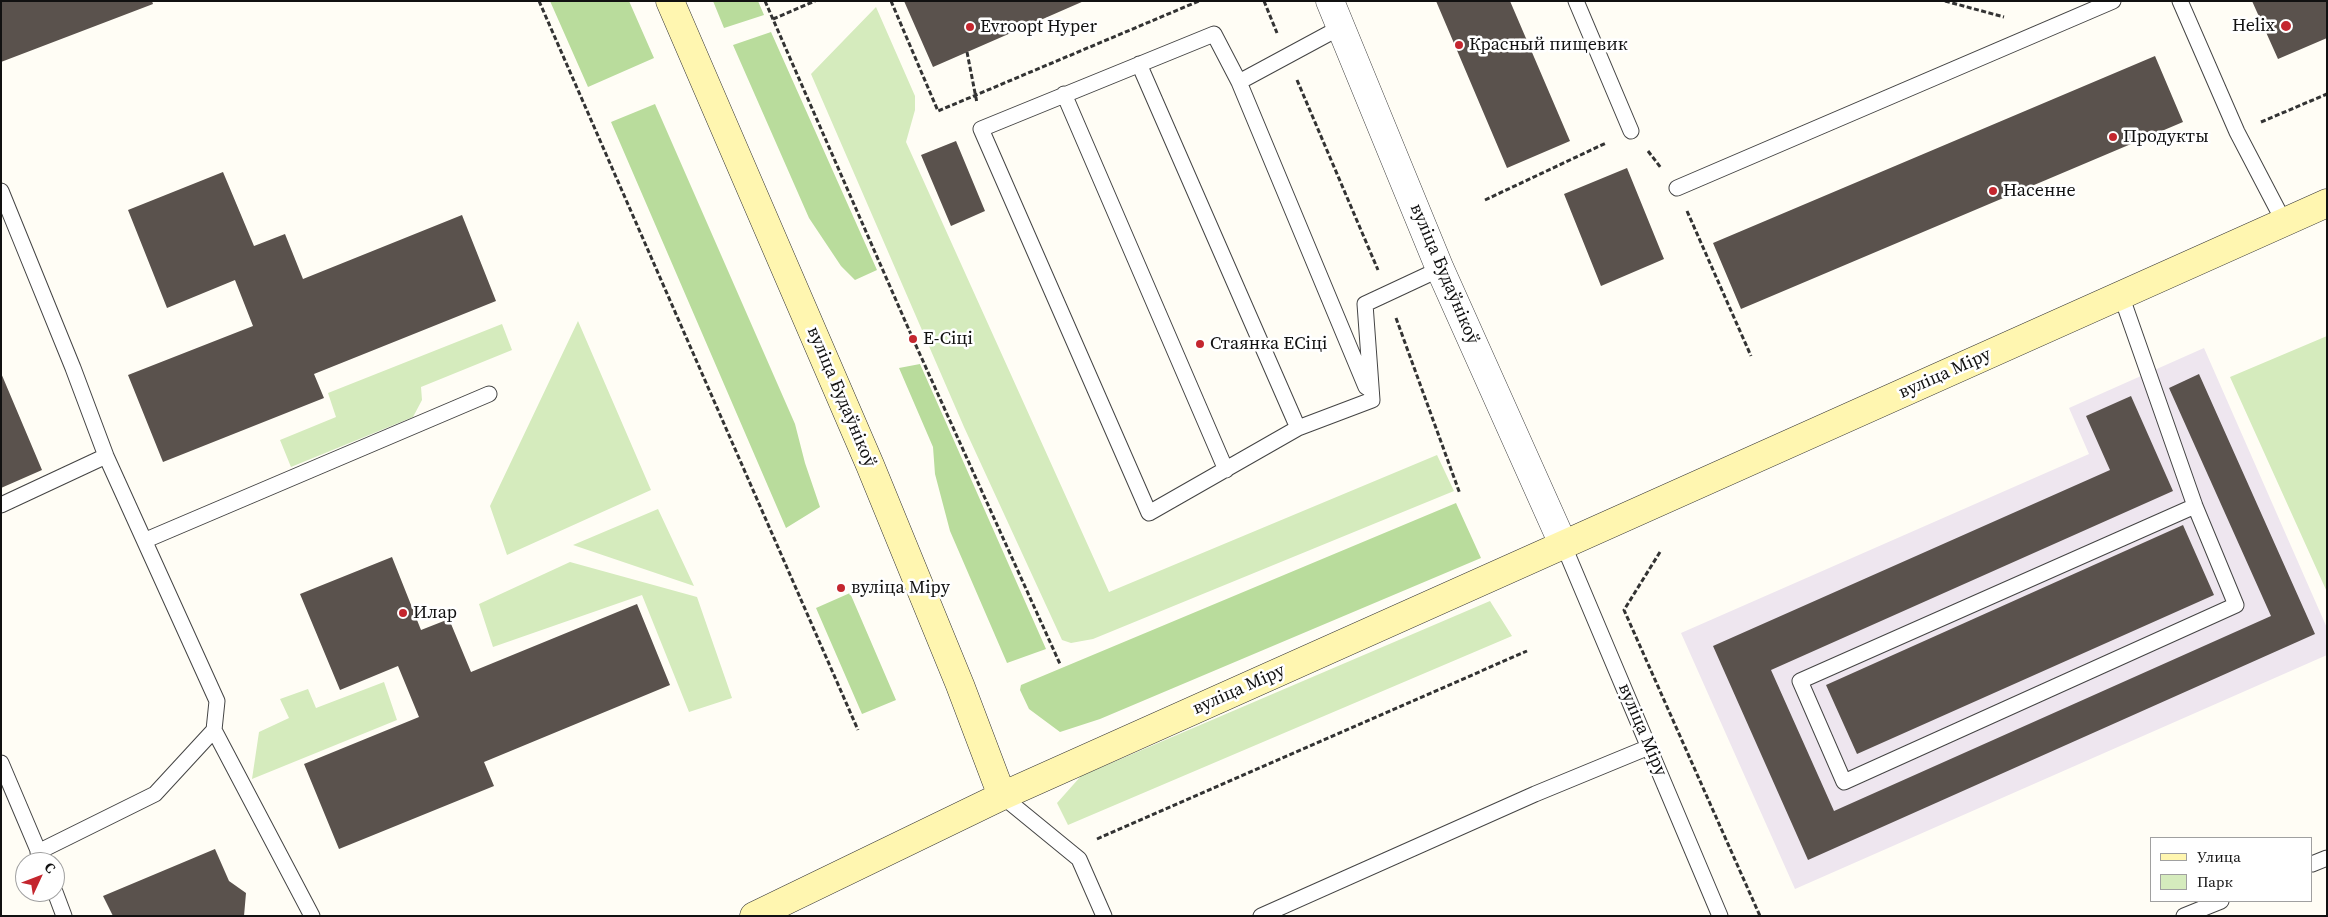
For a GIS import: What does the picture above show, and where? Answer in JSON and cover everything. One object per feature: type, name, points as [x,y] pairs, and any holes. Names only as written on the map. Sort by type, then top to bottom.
[{"type":"main road","name":"вуліца Будаўнікоў","points":[[670,1],[870,465],[960,685],[1002,796]]},
{"type":"main road","name":"вуліца Міру","points":[[758,915],[1002,796],[2327,203]]},
{"type":"street","name":"вуліца Будаўнікоў","points":[[1330,1],[1440,268],[1563,544]]},
{"type":"lane","points":[[1576,1],[1632,131]]},
{"type":"lane","points":[[1677,188],[2051,30],[2113,1]]},
{"type":"lane","points":[[2180,1],[2237,132],[2284,222]]},
{"type":"lane","points":[[1239,82],[1341,27]]},
{"type":"lane","points":[[1214,34],[1239,82],[1372,400],[1298,428],[1149,513],[981,129],[1214,34]]},
{"type":"lane","points":[[1139,64],[1298,428]]},
{"type":"lane","points":[[1064,94],[1226,470]]},
{"type":"lane","points":[[1,191],[73,368],[106,456],[146,540],[217,701],[214,730],[312,916]]},
{"type":"lane","points":[[1372,400],[1364,304],[1440,268]]},
{"type":"lane","points":[[2120,295],[2195,506],[2236,605],[1844,782],[1800,681],[2195,506]]},
{"type":"lane","points":[[146,540],[489,394]]},
{"type":"lane","points":[[1,505],[106,456]]},
{"type":"lane","name":"вуліца Міру","points":[[1563,544],[1720,916]]},
{"type":"lane","points":[[49,852],[155,794],[214,730]]},
{"type":"lane","points":[[1261,916],[1535,794],[1649,747]]},
{"type":"lane","points":[[1,763],[38,852]]},
{"type":"lane","points":[[1002,796],[1079,859],[1104,916]]},
{"type":"lane","points":[[2313,864],[2327,858]]},
{"type":"lane","points":[[58,902],[64,916]]},
{"type":"lane","points":[[2184,916],[2219,902]]},
{"type":"path","points":[[539,1],[858,730]]},
{"type":"path","points":[[765,1],[917,348],[1060,664]]},
{"type":"path","points":[[773,19],[815,1]]},
{"type":"path","points":[[891,1],[938,111],[1199,1]]},
{"type":"path","points":[[1264,1],[1388,293],[1460,494]]},
{"type":"path","points":[[1945,1],[2051,30]]},
{"type":"path","points":[[967,52],[981,129]]},
{"type":"path","points":[[2237,132],[2327,94]]},
{"type":"path","points":[[1485,200],[1632,131],[1677,188],[1751,356]]},
{"type":"path","points":[[1660,552],[1624,610],[1760,916]]},
{"type":"path","points":[[1069,851],[1527,651]]},
{"type":"shaded area","points":[[2204,348],[2327,628],[2327,655],[1795,889],[1681,633],[2089,454],[2069,408]]},
{"type":"green space","points":[[550,1],[629,1],[654,58],[588,87]]},
{"type":"green space","points":[[713,1],[758,1],[764,15],[724,28]]},
{"type":"green space","points":[[876,7],[915,96],[915,110],[906,142],[1109,592],[1437,455],[1454,491],[1093,639],[1071,643],[1062,640],[964,427],[811,74]]},
{"type":"green space","points":[[771,32],[877,270],[855,280],[841,266],[809,218],[733,45]]},
{"type":"green space","points":[[655,104],[795,424],[805,463],[820,507],[786,528],[611,122]]},
{"type":"green space","points":[[578,321],[651,490],[507,555],[490,506]]},
{"type":"green space","points":[[502,324],[512,350],[421,387],[422,400],[413,417],[291,467],[280,440],[336,417],[328,393]]},
{"type":"green space","points":[[2327,336],[2327,592],[2230,377]]},
{"type":"green space","points":[[920,364],[1046,649],[1007,663],[950,531],[935,474],[933,447],[899,368]]},
{"type":"green space","points":[[1456,503],[1481,558],[1100,719],[1060,732],[1029,709],[1020,690],[1021,685]]},
{"type":"green space","points":[[658,509],[694,586],[573,545]]},
{"type":"green space","points":[[570,562],[697,597],[732,698],[689,712],[642,595],[493,647],[479,604]]},
{"type":"green space","points":[[850,593],[896,700],[862,714],[816,608]]},
{"type":"green space","points":[[1490,601],[1512,636],[1068,825],[1057,803],[1081,776]]},
{"type":"green space","points":[[384,682],[397,720],[252,779],[259,732],[289,718],[280,699],[308,689],[316,708]]},
{"type":"building","points":[[1,1],[152,1],[153,4],[1,62]]},
{"type":"building","name":"Evroopt Hyper","points":[[904,1],[1084,1],[933,67]]},
{"type":"building","points":[[1436,1],[1510,1],[1570,141],[1507,168]]},
{"type":"building","points":[[2252,1],[2327,1],[2327,38],[2278,59]]},
{"type":"building","points":[[2155,56],[2183,122],[1741,309],[1713,243]]},
{"type":"building","points":[[956,141],[985,211],[951,226],[921,155]]},
{"type":"building","points":[[1627,168],[1664,259],[1601,286],[1564,194]]},
{"type":"building","points":[[223,172],[254,246],[285,234],[303,279],[462,215],[496,301],[314,374],[324,398],[163,462],[128,375],[253,326],[235,280],[167,308],[128,210]]},
{"type":"building","points":[[1,373],[42,470],[1,488]]},
{"type":"building","points":[[2199,374],[2315,634],[1808,860],[1713,646],[2110,470],[2086,416],[2131,396],[2173,491],[1771,670],[1834,811],[2271,616],[2169,388]]},
{"type":"building","points":[[2183,525],[2214,595],[1857,754],[1826,685]]},
{"type":"building","points":[[392,557],[421,630],[449,619],[471,672],[637,604],[670,685],[484,762],[494,786],[339,849],[304,764],[419,717],[398,666],[340,690],[300,594]]},
{"type":"building","points":[[215,849],[229,881],[246,893],[244,916],[113,916],[103,896]]},
{"type":"place","name":"Helix","points":[[2286,26]]},
{"type":"place","name":"Evroopt Hyper","points":[[970,27]]},
{"type":"place","name":"Красный пищевик","points":[[1459,45]]},
{"type":"place","name":"Продукты","points":[[2113,137]]},
{"type":"place","name":"Насенне","points":[[1993,191]]},
{"type":"place","name":"Е-Сіці","points":[[913,339]]},
{"type":"place","name":"Стаянка ЕСіці","points":[[1200,344]]},
{"type":"place","name":"вуліца Міру","points":[[841,588]]},
{"type":"place","name":"Илар","points":[[403,613]]}]
